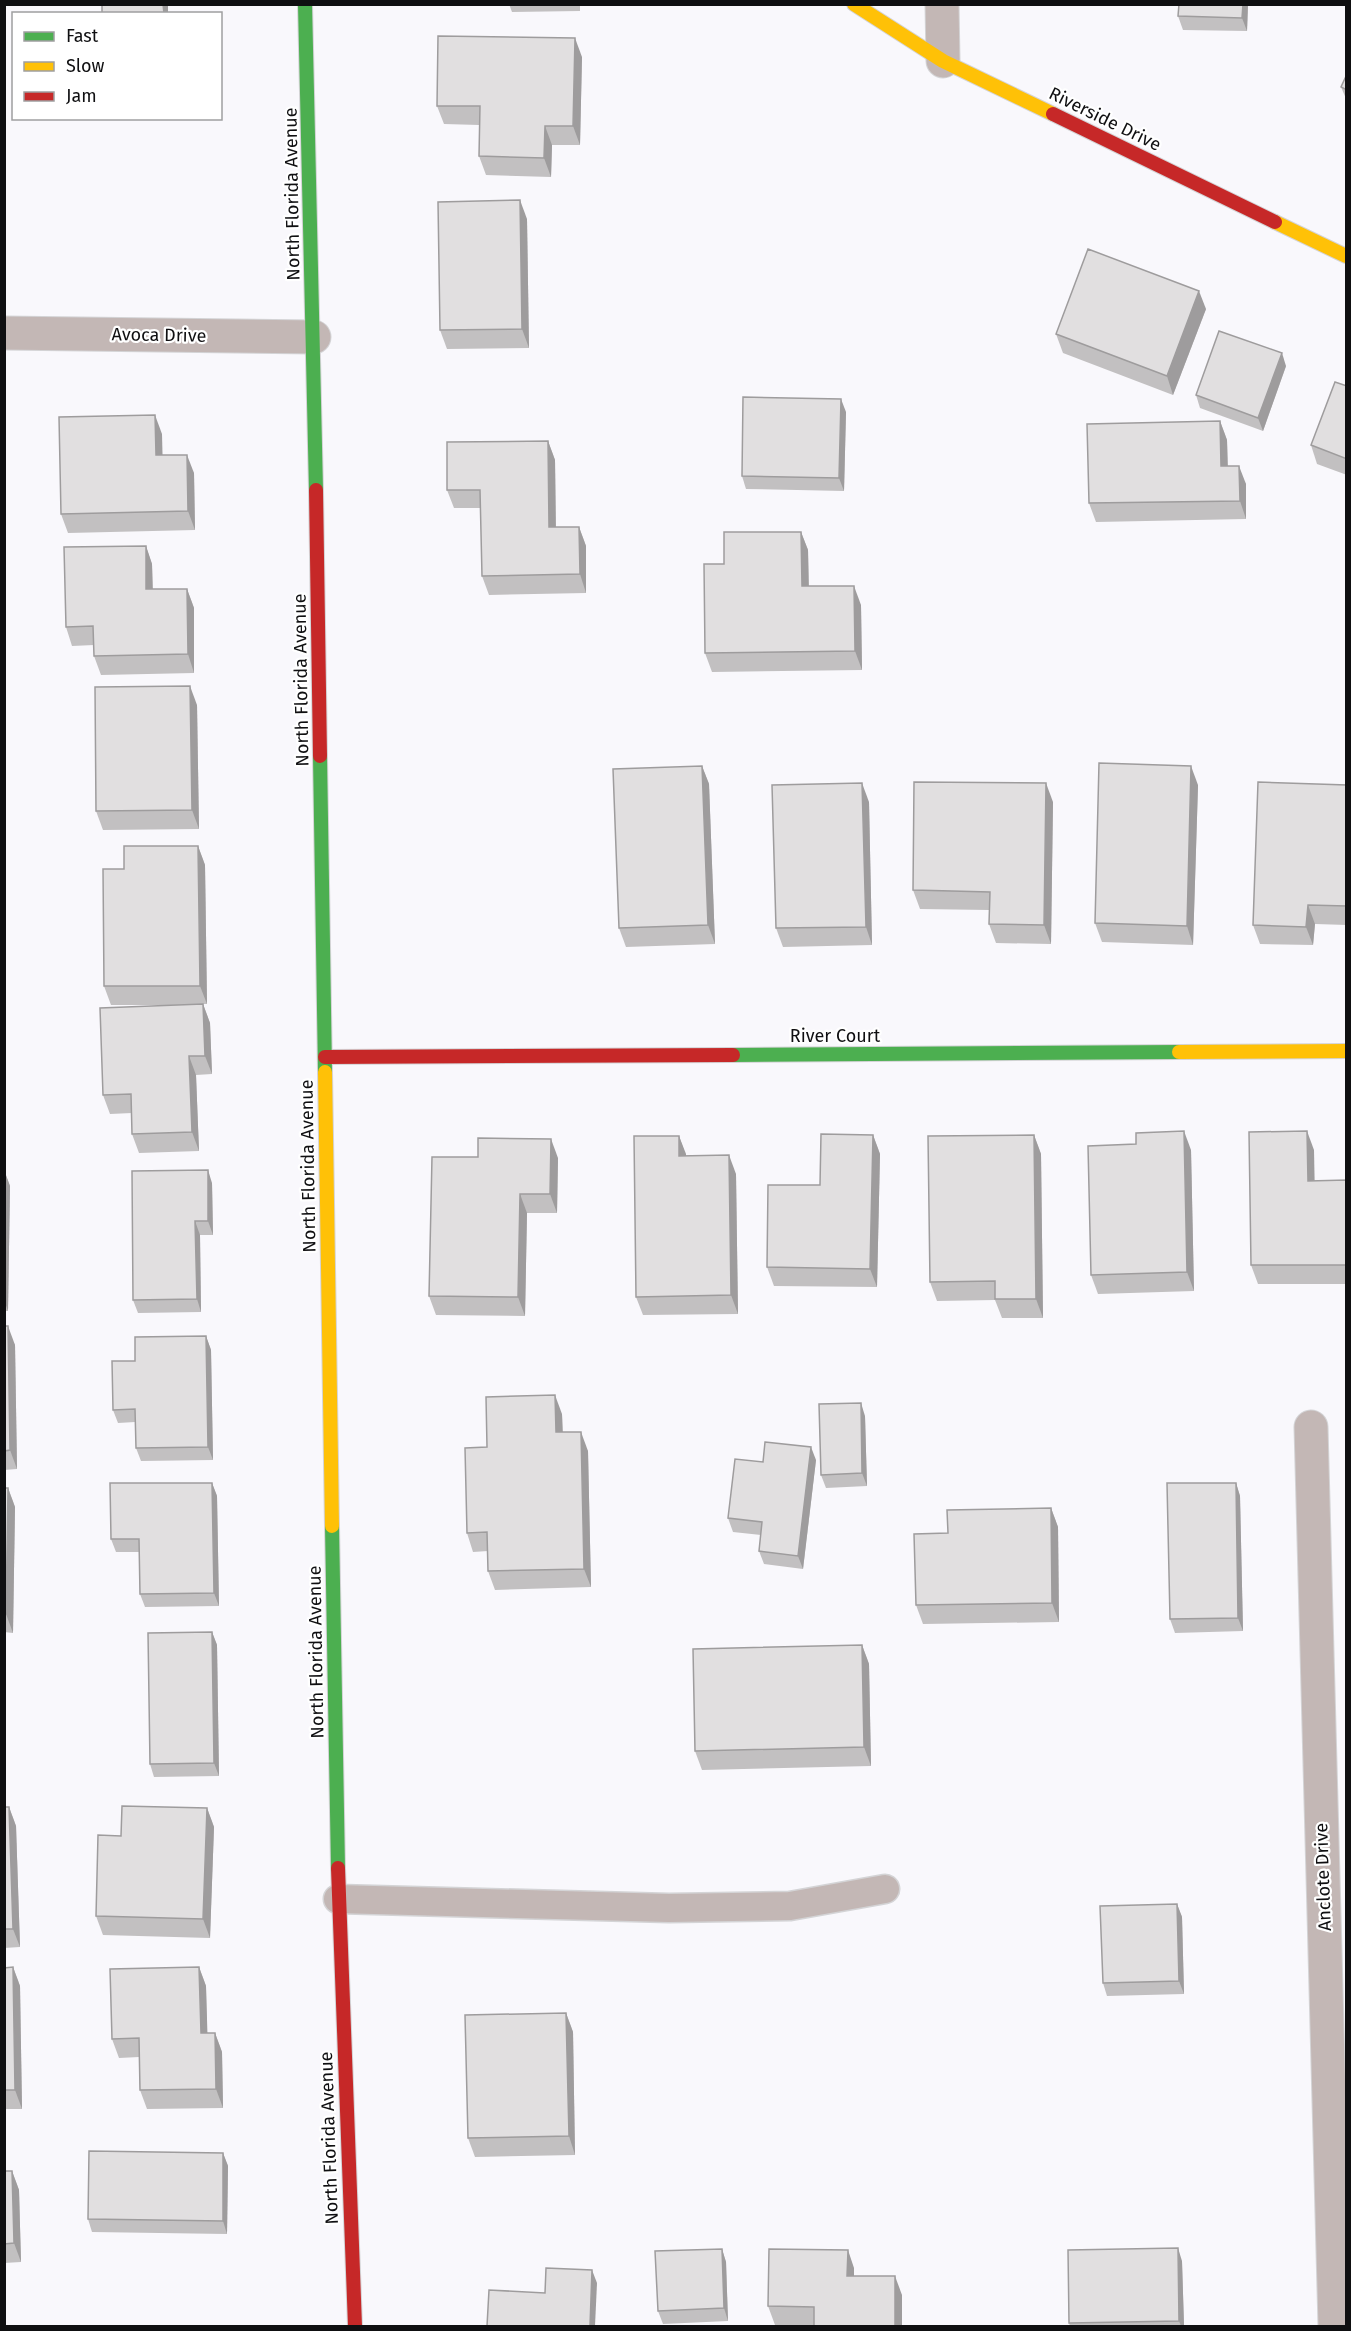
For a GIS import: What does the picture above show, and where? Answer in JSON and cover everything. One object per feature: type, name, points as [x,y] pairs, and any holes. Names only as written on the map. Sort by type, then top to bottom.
[{"type":"street","name":"North Florida Avenue","points":[[305,4],[314,337],[338,1899],[355,2326]]},
{"type":"street","name":"Riverside Drive","points":[[854,4],[943,61],[1347,256]]},
{"type":"street","points":[[942,4],[943,61]]},
{"type":"street","name":"Avoca Drive","points":[[4,333],[314,337]]},
{"type":"street","name":"River Court","points":[[325,1057],[1347,1052]]},
{"type":"street","name":"Anclote Drive","points":[[1311,1427],[1335,2326]]},
{"type":"lane","points":[[338,1899],[669,1908],[790,1906],[885,1889]]},
{"type":"building","points":[[102,4],[163,4],[164,12],[102,12]]},
{"type":"building","points":[[1179,4],[1243,4],[1242,18],[1178,16]]},
{"type":"building","points":[[438,36],[575,38],[573,126],[545,126],[544,158],[479,156],[480,106],[437,106]]},
{"type":"building","points":[[1347,74],[1347,90],[1341,87]]},
{"type":"building","points":[[520,200],[522,329],[440,330],[438,202]]},
{"type":"building","points":[[1088,249],[1199,291],[1167,376],[1056,334]]},
{"type":"building","points":[[1219,331],[1282,353],[1258,418],[1196,395]]},
{"type":"building","points":[[1335,382],[1347,386],[1347,459],[1311,445]]},
{"type":"building","points":[[743,397],[841,399],[839,478],[742,476]]},
{"type":"building","points":[[155,415],[156,455],[187,455],[188,511],[61,514],[59,417]]},
{"type":"building","points":[[1220,421],[1221,466],[1239,466],[1240,501],[1089,503],[1087,424]]},
{"type":"building","points":[[548,441],[549,527],[579,527],[580,574],[482,576],[480,490],[447,490],[447,442]]},
{"type":"building","points":[[724,532],[801,532],[802,586],[854,586],[855,651],[705,653],[704,564],[724,564]]},
{"type":"building","points":[[146,546],[146,589],[187,589],[188,654],[94,656],[93,626],[66,627],[64,547]]},
{"type":"building","points":[[190,686],[192,810],[96,811],[95,687]]},
{"type":"building","points":[[1099,763],[1191,766],[1187,926],[1095,923]]},
{"type":"building","points":[[702,766],[708,925],[619,928],[613,769]]},
{"type":"building","points":[[914,782],[1046,783],[1044,925],[989,924],[990,892],[913,890]]},
{"type":"building","points":[[1258,782],[1347,785],[1347,906],[1308,905],[1306,927],[1253,925]]},
{"type":"building","points":[[862,783],[866,927],[776,928],[772,785]]},
{"type":"building","points":[[124,846],[198,846],[200,986],[104,986],[103,869],[124,869]]},
{"type":"building","points":[[203,1004],[205,1056],[189,1056],[192,1132],[132,1134],[131,1094],[103,1095],[100,1008]]},
{"type":"building","points":[[1184,1131],[1187,1272],[1091,1275],[1088,1146],[1136,1144],[1136,1133]]},
{"type":"building","points":[[1307,1131],[1308,1181],[1347,1180],[1347,1265],[1251,1265],[1249,1132]]},
{"type":"building","points":[[821,1134],[873,1135],[870,1269],[767,1267],[768,1185],[820,1185]]},
{"type":"building","points":[[1034,1135],[1036,1299],[995,1299],[995,1281],[930,1282],[928,1136]]},
{"type":"building","points":[[634,1136],[679,1136],[679,1156],[729,1155],[731,1295],[636,1297]]},
{"type":"building","points":[[478,1138],[551,1139],[550,1194],[520,1194],[518,1297],[429,1296],[432,1157],[478,1157]]},
{"type":"building","points":[[208,1170],[208,1221],[195,1221],[197,1299],[133,1300],[132,1171]]},
{"type":"building","points":[[4,1326],[8,1326],[10,1450],[4,1451]]},
{"type":"building","points":[[206,1336],[208,1447],[136,1448],[135,1409],[113,1410],[112,1361],[135,1361],[135,1337]]},
{"type":"building","points":[[555,1395],[556,1432],[581,1432],[584,1569],[488,1571],[487,1532],[467,1533],[465,1448],[487,1447],[486,1397]]},
{"type":"building","points":[[861,1403],[862,1473],[821,1475],[819,1404]]},
{"type":"building","points":[[765,1442],[811,1447],[798,1556],[759,1551],[762,1522],[728,1518],[735,1459],[763,1462]]},
{"type":"building","points":[[110,1483],[212,1483],[214,1593],[140,1594],[139,1539],[111,1539]]},
{"type":"building","points":[[1167,1483],[1236,1483],[1238,1618],[1170,1619]]},
{"type":"building","points":[[4,1488],[8,1488],[6,1614],[4,1614]]},
{"type":"building","points":[[1051,1508],[1052,1603],[916,1605],[914,1534],[948,1533],[947,1510]]},
{"type":"building","points":[[212,1632],[214,1763],[150,1764],[148,1633]]},
{"type":"building","points":[[862,1645],[864,1747],[695,1751],[693,1649]]},
{"type":"building","points":[[122,1806],[207,1808],[203,1919],[96,1916],[98,1835],[121,1836]]},
{"type":"building","points":[[4,1807],[9,1807],[13,1929],[4,1929]]},
{"type":"building","points":[[1177,1904],[1179,1981],[1103,1983],[1100,1906]]},
{"type":"building","points":[[13,1967],[15,2090],[4,2090],[4,1968]]},
{"type":"building","points":[[199,1967],[201,2033],[215,2033],[216,2089],[140,2090],[139,2038],[112,2039],[110,1969]]},
{"type":"building","points":[[566,2013],[569,2136],[468,2138],[465,2015]]},
{"type":"building","points":[[89,2151],[223,2153],[223,2221],[88,2219]]},
{"type":"building","points":[[4,2171],[12,2171],[14,2243],[4,2244]]},
{"type":"building","points":[[1178,2248],[1179,2321],[1069,2323],[1068,2250]]},
{"type":"building","points":[[722,2249],[724,2308],[658,2311],[655,2251]]},
{"type":"building","points":[[769,2249],[848,2250],[847,2276],[895,2276],[895,2326],[814,2326],[814,2307],[768,2306]]},
{"type":"building","points":[[546,2268],[592,2270],[590,2326],[487,2326],[489,2290],[545,2293]]},
{"type":"traffic: fast","points":[[305,4],[316,490]]},
{"type":"traffic: fast","points":[[320,756],[325,1072]]},
{"type":"traffic: fast","points":[[733,1055],[1179,1052]]},
{"type":"traffic: fast","points":[[332,1526],[338,1868]]},
{"type":"traffic: slow","points":[[854,4],[943,61],[1053,114]]},
{"type":"traffic: slow","points":[[1275,222],[1346,256]]},
{"type":"traffic: slow","points":[[1179,1052],[1346,1051]]},
{"type":"traffic: slow","points":[[325,1072],[332,1526]]},
{"type":"traffic: jam","points":[[1053,114],[1275,222]]},
{"type":"traffic: jam","points":[[316,490],[320,756]]},
{"type":"traffic: jam","points":[[325,1057],[733,1055]]},
{"type":"traffic: jam","points":[[338,1868],[355,2326]]}]
